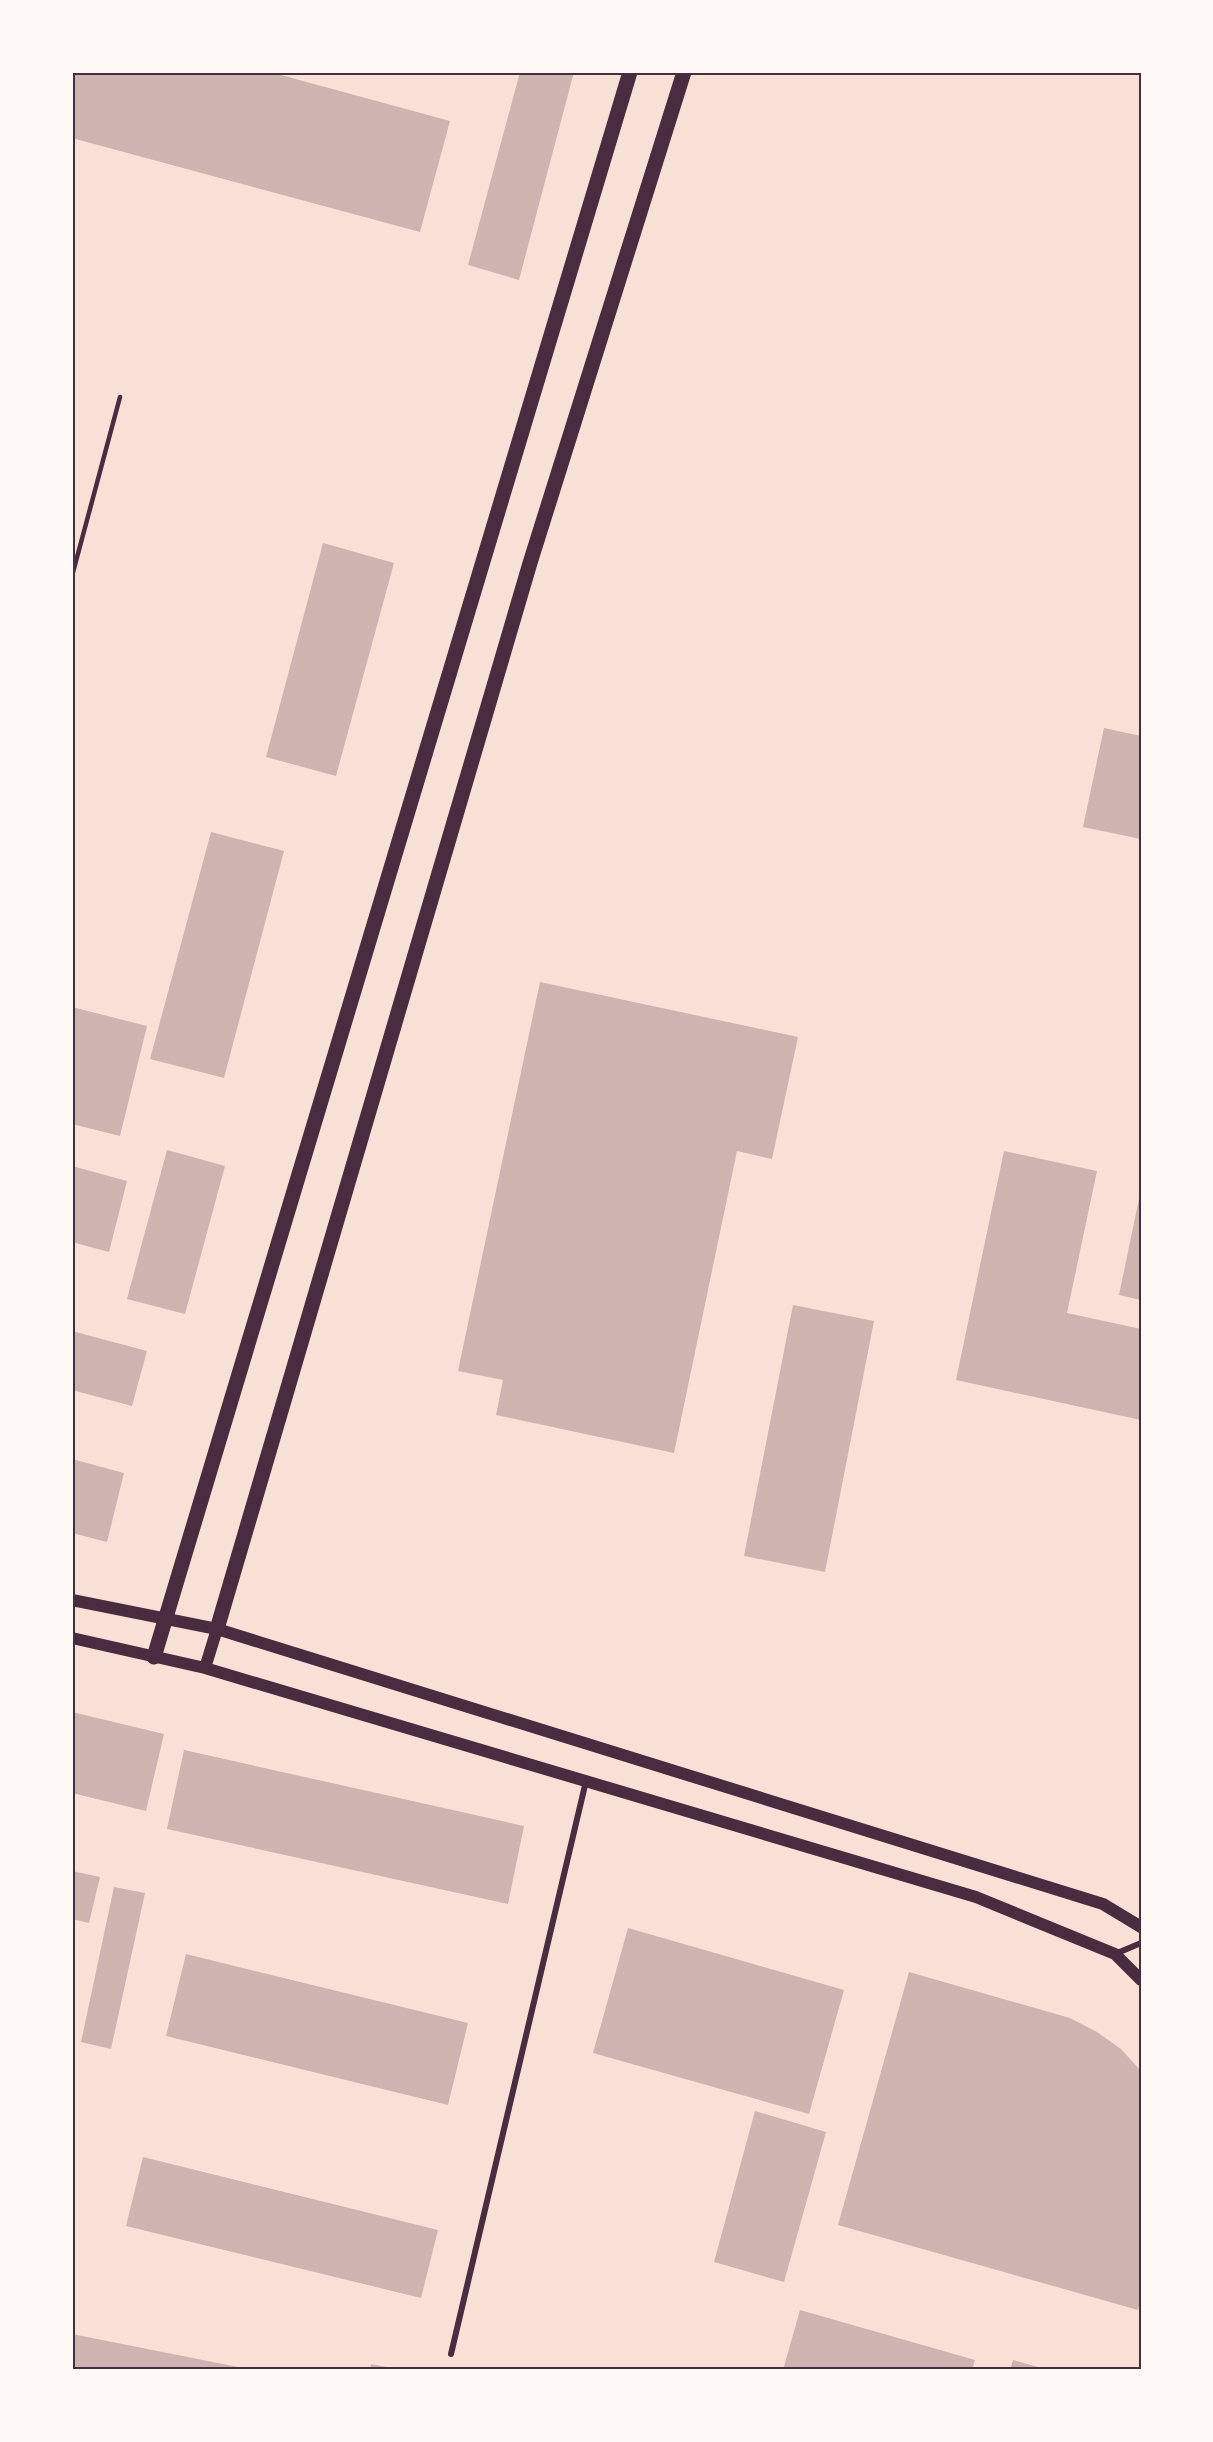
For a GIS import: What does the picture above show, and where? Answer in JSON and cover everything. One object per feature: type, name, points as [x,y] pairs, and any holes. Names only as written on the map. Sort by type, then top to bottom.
[{"type":"main road","points":[[154,1657],[630,72]]},
{"type":"main road","points":[[205,1668],[530,563],[684,72]]},
{"type":"main road","points":[[72,1600],[217,1629],[1102,1904],[1141,1927]]},
{"type":"main road","points":[[72,1638],[205,1668],[976,1897],[1115,1954],[1141,1980]]},
{"type":"street","points":[[452,2354],[586,1780]]},
{"type":"street","points":[[1115,1954],[1141,1943]]},
{"type":"lane","points":[[72,576],[120,397]]},
{"type":"building","points":[[72,72],[270,72],[450,121],[420,232],[72,138]]},
{"type":"building","points":[[520,72],[574,72],[519,280],[468,265]]},
{"type":"building","points":[[323,543],[394,563],[336,776],[266,757]]},
{"type":"building","points":[[1104,728],[1141,736],[1141,839],[1083,827]]},
{"type":"building","points":[[211,832],[284,851],[224,1078],[150,1059]]},
{"type":"building","points":[[540,982],[798,1037],[772,1159],[737,1151],[674,1453],[496,1415],[503,1380],[458,1371]]},
{"type":"building","points":[[72,1007],[147,1026],[120,1136],[72,1124]]},
{"type":"building","points":[[167,1150],[225,1166],[185,1314],[127,1299]]},
{"type":"building","points":[[1004,1151],[1097,1171],[1067,1313],[1141,1329],[1141,1420],[956,1380]]},
{"type":"building","points":[[72,1166],[127,1181],[109,1252],[72,1242]]},
{"type":"building","points":[[1141,1194],[1141,1300],[1119,1295]]},
{"type":"building","points":[[793,1305],[874,1321],[825,1572],[744,1556]]},
{"type":"building","points":[[72,1331],[147,1351],[132,1406],[72,1390]]},
{"type":"building","points":[[72,1459],[124,1473],[107,1542],[72,1533]]},
{"type":"building","points":[[72,1712],[164,1734],[146,1811],[72,1793]]},
{"type":"building","points":[[184,1750],[524,1826],[508,1904],[167,1829]]},
{"type":"building","points":[[72,1871],[100,1877],[89,1923],[72,1919]]},
{"type":"building","points":[[114,1887],[145,1893],[111,2049],[81,2042]]},
{"type":"building","points":[[628,1928],[844,1990],[809,2114],[593,2053]]},
{"type":"building","points":[[186,1954],[468,2023],[448,2105],[166,2036]]},
{"type":"building","points":[[909,1972],[1070,2018],[1097,2032],[1121,2049],[1141,2071],[1141,2298],[1138,2310],[838,2225]]},
{"type":"building","points":[[755,2111],[826,2132],[784,2282],[714,2262]]},
{"type":"building","points":[[143,2157],[438,2230],[421,2298],[126,2226]]},
{"type":"building","points":[[800,2310],[975,2360],[972,2370],[783,2370]]},
{"type":"building","points":[[72,2334],[248,2369],[248,2370],[72,2370]]},
{"type":"building","points":[[1013,2360],[1045,2369],[1045,2370],[1010,2370]]},
{"type":"building","points":[[371,2364],[397,2369],[397,2370],[370,2370]]}]
